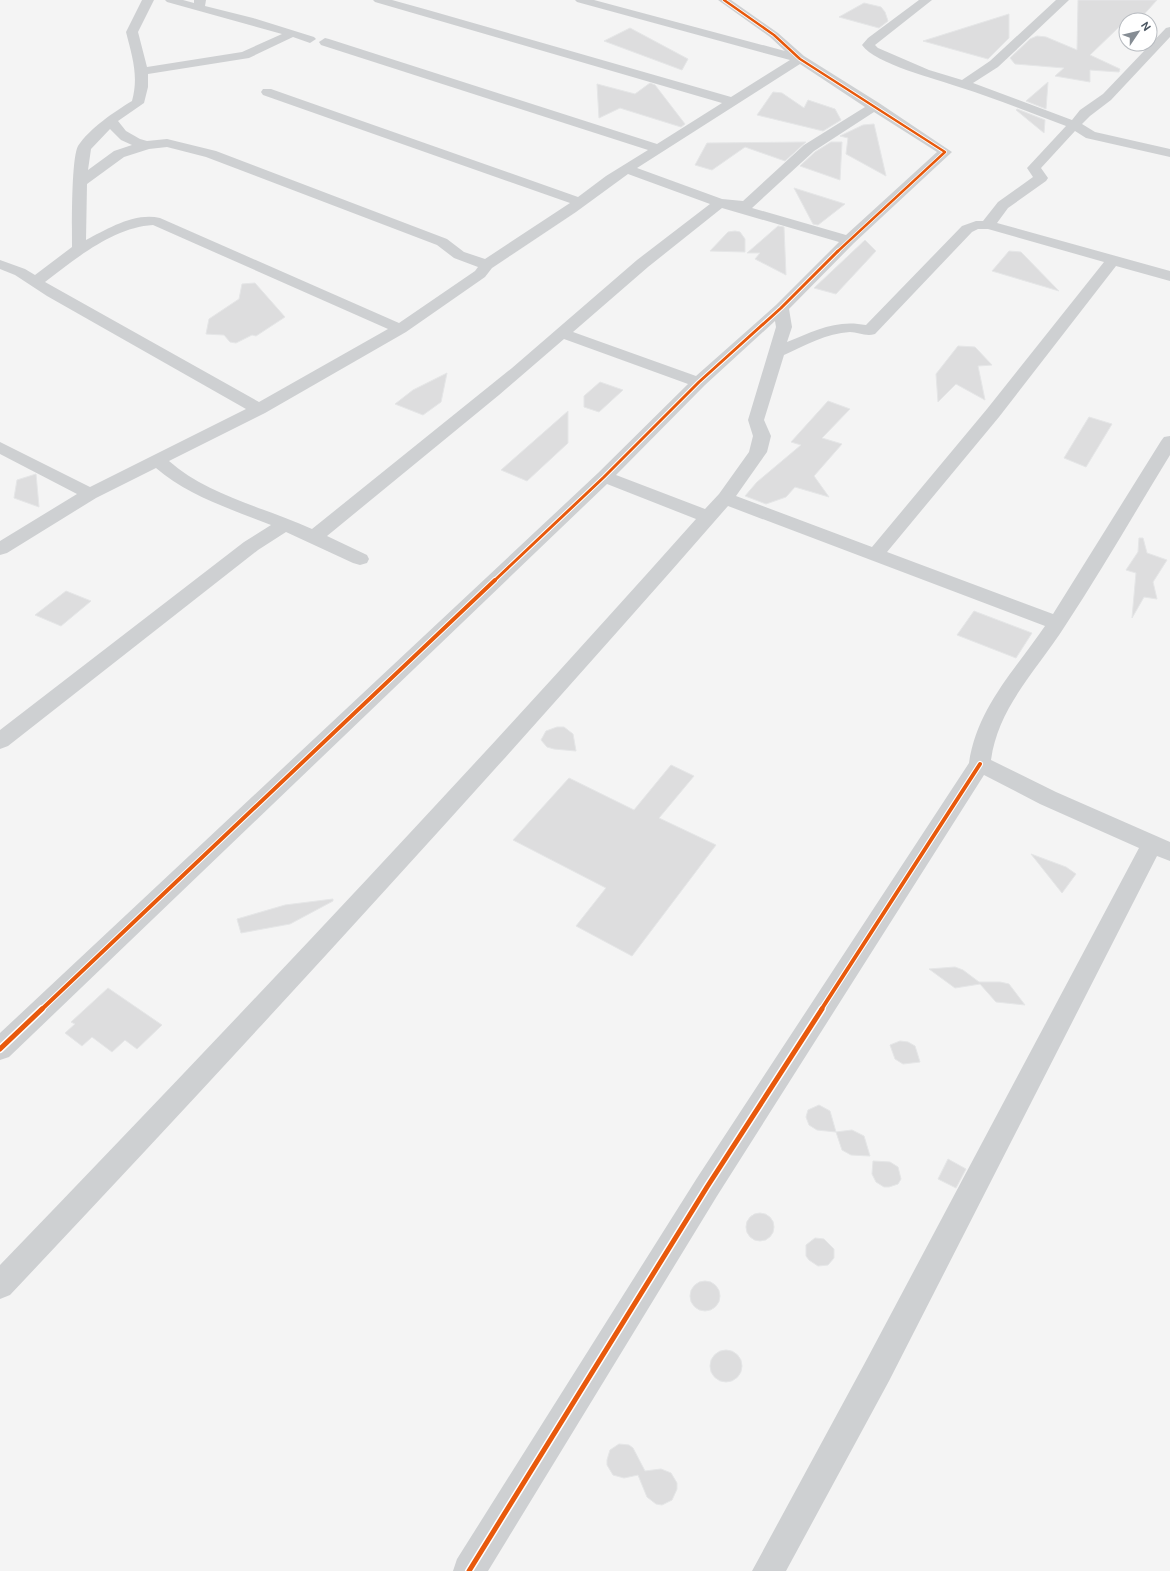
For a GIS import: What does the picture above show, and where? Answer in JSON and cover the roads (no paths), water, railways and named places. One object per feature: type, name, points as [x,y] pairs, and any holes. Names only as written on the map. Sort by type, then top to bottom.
[{"type":"street","points":[[79,249],[80,183],[84,148],[111,120],[138,103],[142,87],[142,71],[132,32],[148,0]]},
{"type":"street","points":[[171,0],[200,4],[310,39]]},
{"type":"street","points":[[379,0],[494,31],[570,55],[733,102]]},
{"type":"street","points":[[581,0],[800,60]]},
{"type":"street","points":[[0,1048],[604,477],[699,382],[781,308],[849,240],[945,152],[875,106],[800,60],[774,35],[724,0]]},
{"type":"street","points":[[926,0],[868,45],[874,51],[890,59],[925,73],[964,84],[1074,125],[1091,135],[1170,153]]},
{"type":"street","points":[[964,84],[994,64],[1063,0]]},
{"type":"street","points":[[989,225],[990,218],[1013,198],[1041,178],[1034,168],[1085,113],[1107,97],[1170,30]]},
{"type":"street","points":[[142,71],[244,60],[292,33]]},
{"type":"street","points":[[325,42],[658,149]]},
{"type":"street","points":[[0,549],[90,494],[259,409],[400,329],[480,274],[487,265],[530,237],[626,169],[800,60]]},
{"type":"street","points":[[266,92],[579,202]]},
{"type":"street","points":[[314,537],[409,461],[562,333],[648,258],[720,203],[746,206],[809,148],[875,106]]},
{"type":"street","points":[[111,120],[117,131],[126,139],[147,145]]},
{"type":"street","points":[[80,183],[119,154],[147,145],[167,144],[211,154],[442,242],[459,255],[487,265]]},
{"type":"street","points":[[626,169],[720,203],[849,240]]},
{"type":"street","points":[[35,282],[79,249],[130,224],[141,220],[155,221],[400,329]]},
{"type":"street","points":[[777,352],[830,330],[851,327],[869,331],[966,229],[976,225],[989,225],[1170,276]]},
{"type":"street","points":[[875,555],[994,413],[1113,260]]},
{"type":"street","points":[[0,264],[20,272],[52,293],[259,409]]},
{"type":"street","points":[[0,1285],[234,1039],[566,678],[725,498],[758,452],[762,436],[756,420],[784,328],[781,308]]},
{"type":"street","points":[[562,333],[699,382]]},
{"type":"street","points":[[469,1571],[707,1187],[980,764],[981,748],[993,714],[1057,623],[1170,441]]},
{"type":"street","points":[[0,447],[90,494]]},
{"type":"street","points":[[158,460],[177,477],[208,493],[285,524],[360,559]]},
{"type":"street","points":[[604,477],[708,517]]},
{"type":"street","points":[[725,498],[1057,623]]},
{"type":"street","points":[[0,741],[251,546],[285,524]]},
{"type":"street","points":[[768,1571],[1161,848],[1048,798],[980,764]]}]
